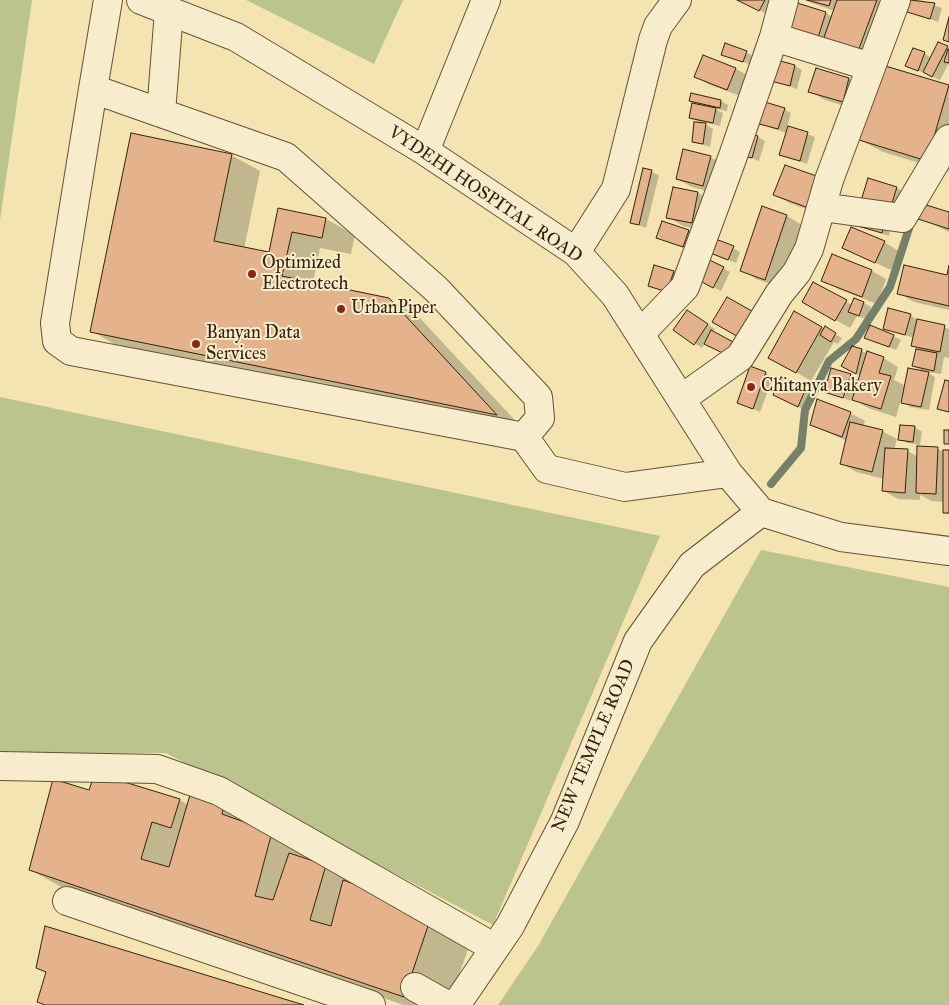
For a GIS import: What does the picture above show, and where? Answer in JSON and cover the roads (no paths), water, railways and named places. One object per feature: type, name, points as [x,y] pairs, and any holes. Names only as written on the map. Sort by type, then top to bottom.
[{"type":"street","points":[[108,0],[55,323],[57,341],[71,350],[524,438],[547,469],[625,487],[728,473]]},
{"type":"street","name":"VYDEHI HOSPITAL ROAD","points":[[141,0],[236,37],[424,151],[576,252],[615,295],[728,473],[761,512]]},
{"type":"street","points":[[424,151],[486,0]]},
{"type":"street","points":[[576,252],[616,189],[653,40],[658,26],[678,0]]},
{"type":"street","points":[[640,334],[685,287],[774,37],[784,0]]},
{"type":"street","points":[[681,399],[740,358],[779,294],[797,272],[809,249],[829,180],[896,0]]},
{"type":"street","points":[[161,113],[169,11]]},
{"type":"street","points":[[774,37],[871,67]]},
{"type":"street","points":[[93,90],[286,158],[436,289],[538,398],[540,418],[524,438]]},
{"type":"street","points":[[822,207],[902,218],[949,139]]},
{"type":"street","points":[[761,512],[841,537],[949,551]]},
{"type":"street","name":"NEW TEMPLE ROAD","points":[[456,1005],[510,926],[565,821],[638,641],[692,565],[761,512]]},
{"type":"street","points":[[0,766],[158,769],[204,785],[219,791],[495,948]]},
{"type":"street","points":[[67,901],[371,1005]]},
{"type":"street","points":[[415,987],[447,1005]]},
{"type":"waterway","points":[[771,484],[801,448],[805,410],[829,361],[856,339],[890,287],[911,222]]},
{"type":"place","name":"Optimized Electrotech","points":[[252,274]]},
{"type":"place","name":"UrbanPiper","points":[[341,309]]},
{"type":"place","name":"Banyan Data Services","points":[[196,344]]},
{"type":"place","name":"Chitanya Bakery","points":[[751,387]]}]
